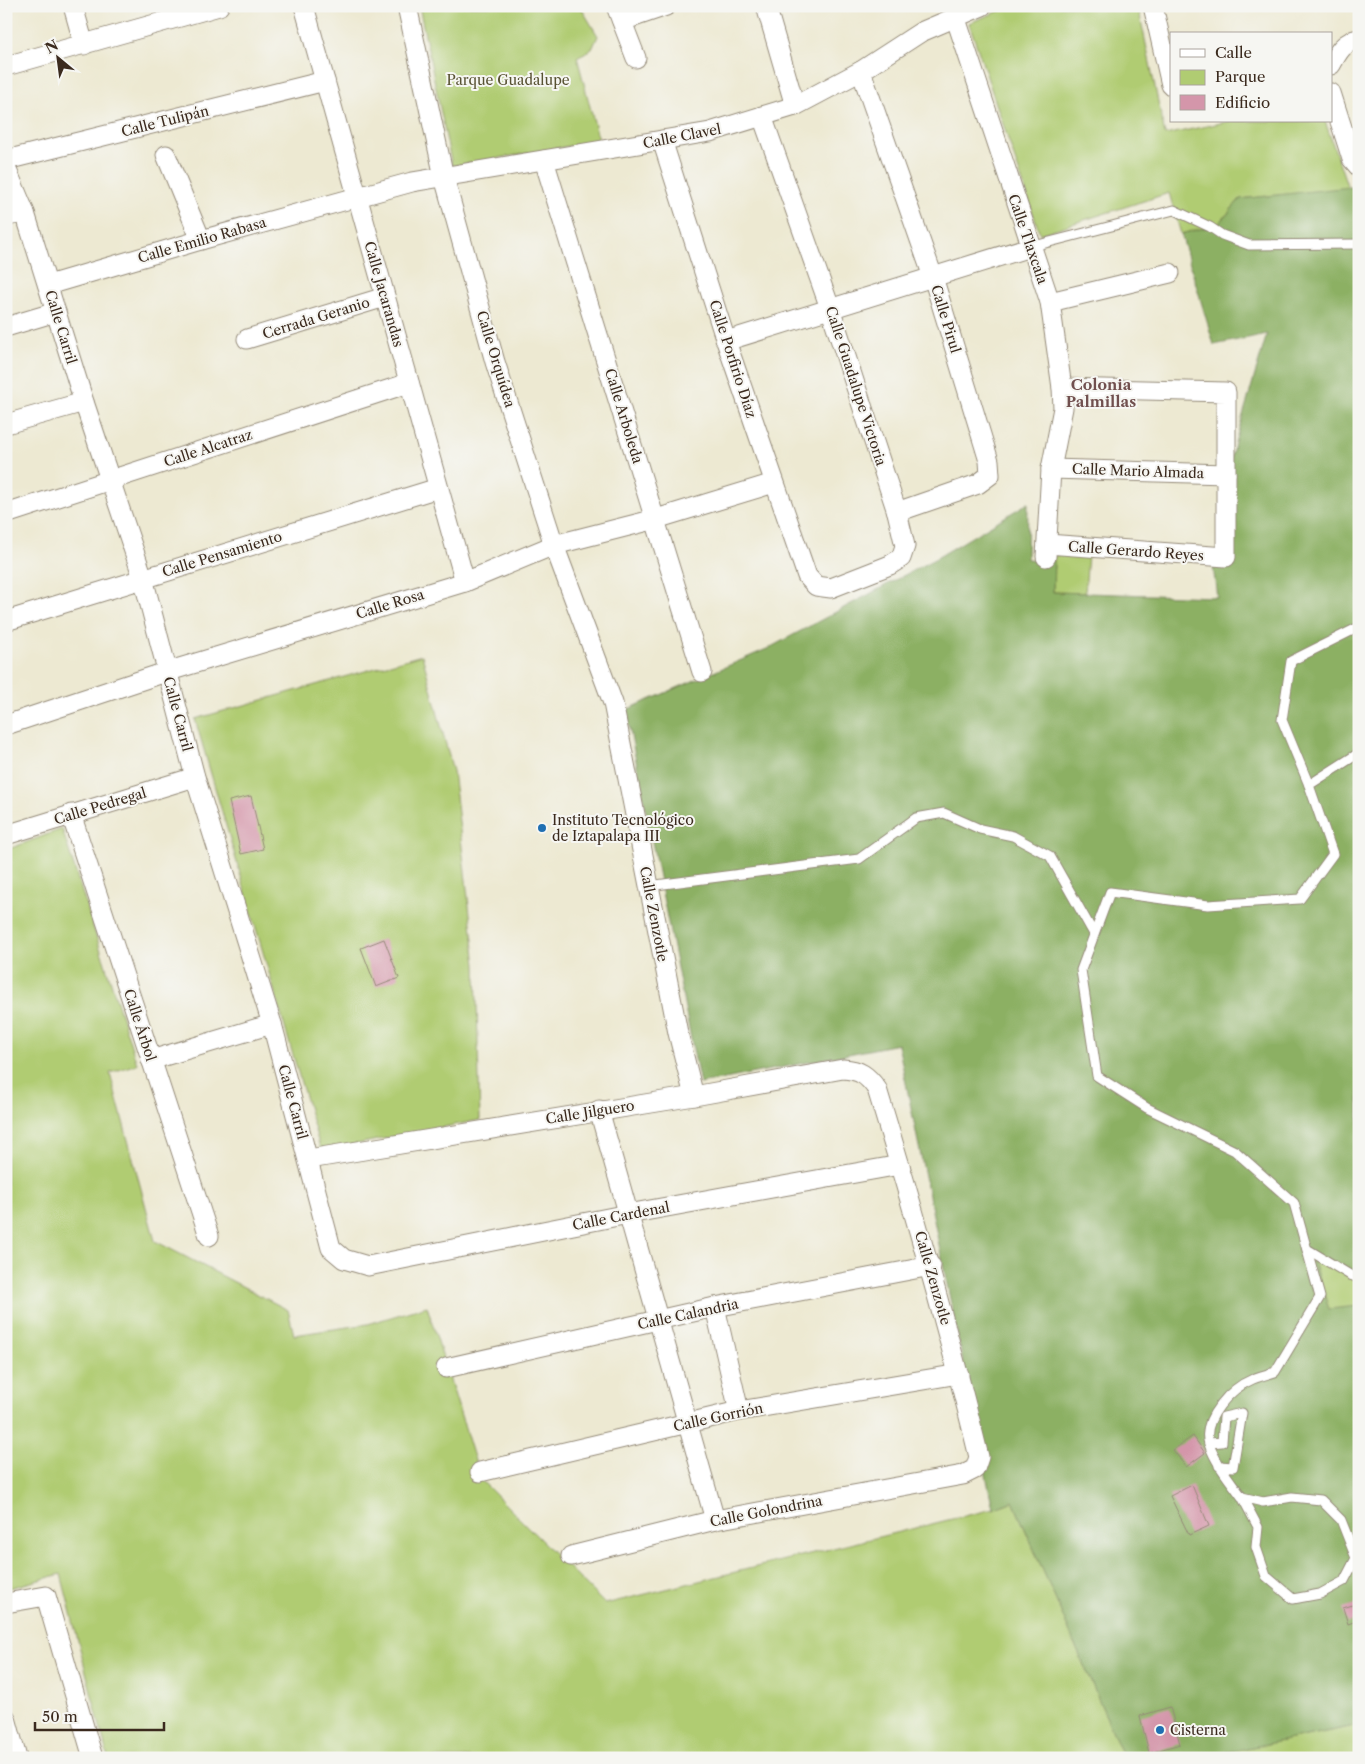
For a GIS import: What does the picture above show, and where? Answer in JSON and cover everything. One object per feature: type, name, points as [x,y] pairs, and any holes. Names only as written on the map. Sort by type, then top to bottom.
[{"type":"street","points":[[73,6],[84,45]]},
{"type":"street","points":[[6,66],[219,6]]},
{"type":"street","name":"Calle Jacarandas","points":[[304,6],[465,582]]},
{"type":"street","name":"Calle Orquídea","points":[[407,6],[444,176],[495,362],[554,545],[613,703]]},
{"type":"street","points":[[636,58],[619,14],[666,6]]},
{"type":"street","points":[[766,6],[795,106]]},
{"type":"street","name":"Calle Clavel","points":[[357,197],[444,176],[710,132],[795,106],[861,71],[922,32],[955,16],[982,6]]},
{"type":"street","points":[[1153,6],[1170,81]]},
{"type":"street","name":"Calle Tlaxcala","points":[[955,16],[1030,247],[1050,302],[1063,408],[1051,469],[1046,550]]},
{"type":"street","points":[[1332,63],[1340,48],[1352,40],[1359,39]]},
{"type":"street","name":"Calle Pirul","points":[[861,71],[933,276],[989,461],[990,476],[978,484],[897,512]]},
{"type":"street","name":"Calle Tulipán","points":[[6,160],[325,81]]},
{"type":"street","points":[[1332,96],[1352,159],[1359,167]]},
{"type":"street","name":"Calle Guadalupe Victoria","points":[[762,116],[830,308],[897,512],[905,546],[901,558],[890,565],[831,588],[816,586],[806,576]]},
{"type":"street","name":"Calle Porfirio Díaz","points":[[662,140],[726,341],[806,576]]},
{"type":"street","points":[[166,155],[201,240]]},
{"type":"street","name":"Calle Arboleda","points":[[544,160],[702,672]]},
{"type":"street","name":"Calle Carril","points":[[6,168],[25,213],[84,402],[143,578],[195,778],[272,1024],[331,1248],[344,1258]]},
{"type":"street","name":"Calle Emilio Rabasa","points":[[48,285],[357,197]]},
{"type":"street","points":[[6,216],[25,213]]},
{"type":"street","points":[[726,341],[1030,247]]},
{"type":"street","points":[[1050,302],[1170,273]]},
{"type":"street","name":"Cerrada Geranio","points":[[247,340],[385,297]]},
{"type":"street","points":[[6,327],[56,312]]},
{"type":"street","name":"Calle Alcatraz","points":[[6,514],[409,383]]},
{"type":"street","points":[[1062,388],[1226,392],[1226,474]]},
{"type":"street","points":[[6,424],[84,402]]},
{"type":"street","name":"Calle Mario Almada","points":[[1051,469],[1226,474]]},
{"type":"street","name":"Calle Gerardo Reyes","points":[[1046,550],[1226,558],[1226,474]]},
{"type":"street","name":"Calle Rosa","points":[[6,725],[166,672],[465,582],[554,545],[656,519],[774,483]]},
{"type":"street","name":"Calle Pensamiento","points":[[6,621],[438,488]]},
{"type":"street","name":"Calle Zenzotle","points":[[613,703],[678,1033],[694,1096]]},
{"type":"street","name":"Calle Pedregal","points":[[6,835],[195,778]]},
{"type":"street","name":"Calle Árbol","points":[[71,814],[209,1236]]},
{"type":"street","points":[[151,1060],[272,1024]]},
{"type":"street","name":"Calle Jilguero","points":[[309,1159],[599,1110],[694,1096],[842,1069],[858,1070],[869,1078]]},
{"type":"street","name":"Calle Zenzotle","points":[[869,1078],[877,1089],[931,1266],[979,1457],[975,1469],[963,1475]]},
{"type":"street","points":[[599,1110],[715,1520]]},
{"type":"street","name":"Calle Cardenal","points":[[344,1258],[368,1266],[628,1214],[900,1165]]},
{"type":"street","name":"Calle Calandria","points":[[446,1368],[715,1307],[931,1266]]},
{"type":"street","points":[[715,1307],[739,1411]]},
{"type":"street","name":"Calle Gorrión","points":[[480,1472],[739,1411],[959,1374]]},
{"type":"street","name":"Calle Golondrina","points":[[572,1556],[715,1520],[963,1475]]},
{"type":"street","points":[[6,1604],[46,1596],[93,1758]]},
{"type":"street","points":[[6,1718],[17,1758]]},
{"type":"lane","points":[[1030,247],[1174,210],[1222,235],[1249,245],[1359,244]]},
{"type":"lane","points":[[1242,1497],[1263,1502],[1292,1497],[1321,1500],[1341,1520],[1356,1558],[1344,1580],[1320,1594],[1293,1599],[1266,1576],[1256,1547],[1258,1527],[1242,1497],[1219,1466],[1209,1443],[1208,1424],[1233,1391],[1252,1379],[1275,1372],[1320,1297],[1294,1203],[1235,1151],[1147,1108],[1097,1076],[1080,970],[1110,892],[1208,905],[1300,899],[1334,854],[1309,785],[1282,720],[1291,661],[1359,627]]},
{"type":"lane","points":[[1309,785],[1359,753]]},
{"type":"lane","points":[[648,886],[859,860],[916,818],[944,813],[980,828],[1013,836],[1050,856],[1094,934]]},
{"type":"lane","points":[[1307,1249],[1350,1275],[1359,1278]]},
{"type":"lane","points":[[1209,1443],[1222,1442],[1224,1417],[1242,1413],[1233,1467],[1219,1466]]},
{"type":"green space","name":"Parque Guadalupe","points":[[419,6],[580,6],[598,36],[592,49],[577,57],[599,141],[452,166]]},
{"type":"green space","points":[[1012,6],[1138,6],[1165,135],[1225,122],[1325,122],[1348,188],[1240,199],[1219,224],[1181,234],[1169,193],[1040,234],[969,23]]},
{"type":"green space","points":[[1359,186],[1359,1276],[1310,1252],[1329,1309],[1359,1306],[1359,1725],[1199,1758],[1124,1758],[1013,1501],[993,1509],[898,1044],[700,1084],[626,710],[769,648],[940,556],[1028,503],[1027,559],[1054,561],[1053,592],[1217,597],[1213,566],[1232,567],[1228,466],[1267,334],[1214,345],[1181,234],[1219,224],[1240,199]]},
{"type":"green space","points":[[1054,555],[1088,555],[1085,593],[1053,592]]},
{"type":"green space","points":[[422,655],[453,771],[476,965],[480,1120],[321,1151],[195,719]]},
{"type":"green space","points":[[62,829],[137,1064],[110,1073],[155,1241],[288,1310],[294,1335],[368,1324],[427,1306],[481,1480],[605,1604],[993,1509],[1013,1501],[1124,1758],[108,1758],[61,1574],[6,1589],[6,850]]},
{"type":"green space","points":[[1307,1249],[1359,1278],[1359,1372],[1243,1397]]},
{"type":"green space","points":[[1359,1725],[1359,1758],[1199,1758]]},
{"type":"building","points":[[251,796],[263,849],[241,854],[229,801]]},
{"type":"building","points":[[384,939],[399,978],[376,987],[361,948]]},
{"type":"building","points":[[1193,1436],[1205,1453],[1186,1467],[1173,1450]]},
{"type":"building","points":[[1192,1485],[1209,1526],[1189,1535],[1170,1496]]},
{"type":"building","points":[[1359,1603],[1359,1620],[1348,1624],[1343,1608]]},
{"type":"building","name":"Cisterna","points":[[1170,1707],[1180,1744],[1149,1753],[1140,1716]]},
{"type":"place","name":"Instituto Tecnológico de Iztapalapa III","points":[[542,828]]},
{"type":"place","name":"Cisterna","points":[[1160,1730]]},
{"type":"district","name":"Colonia Palmillas","points":[[1101,394]]}]
